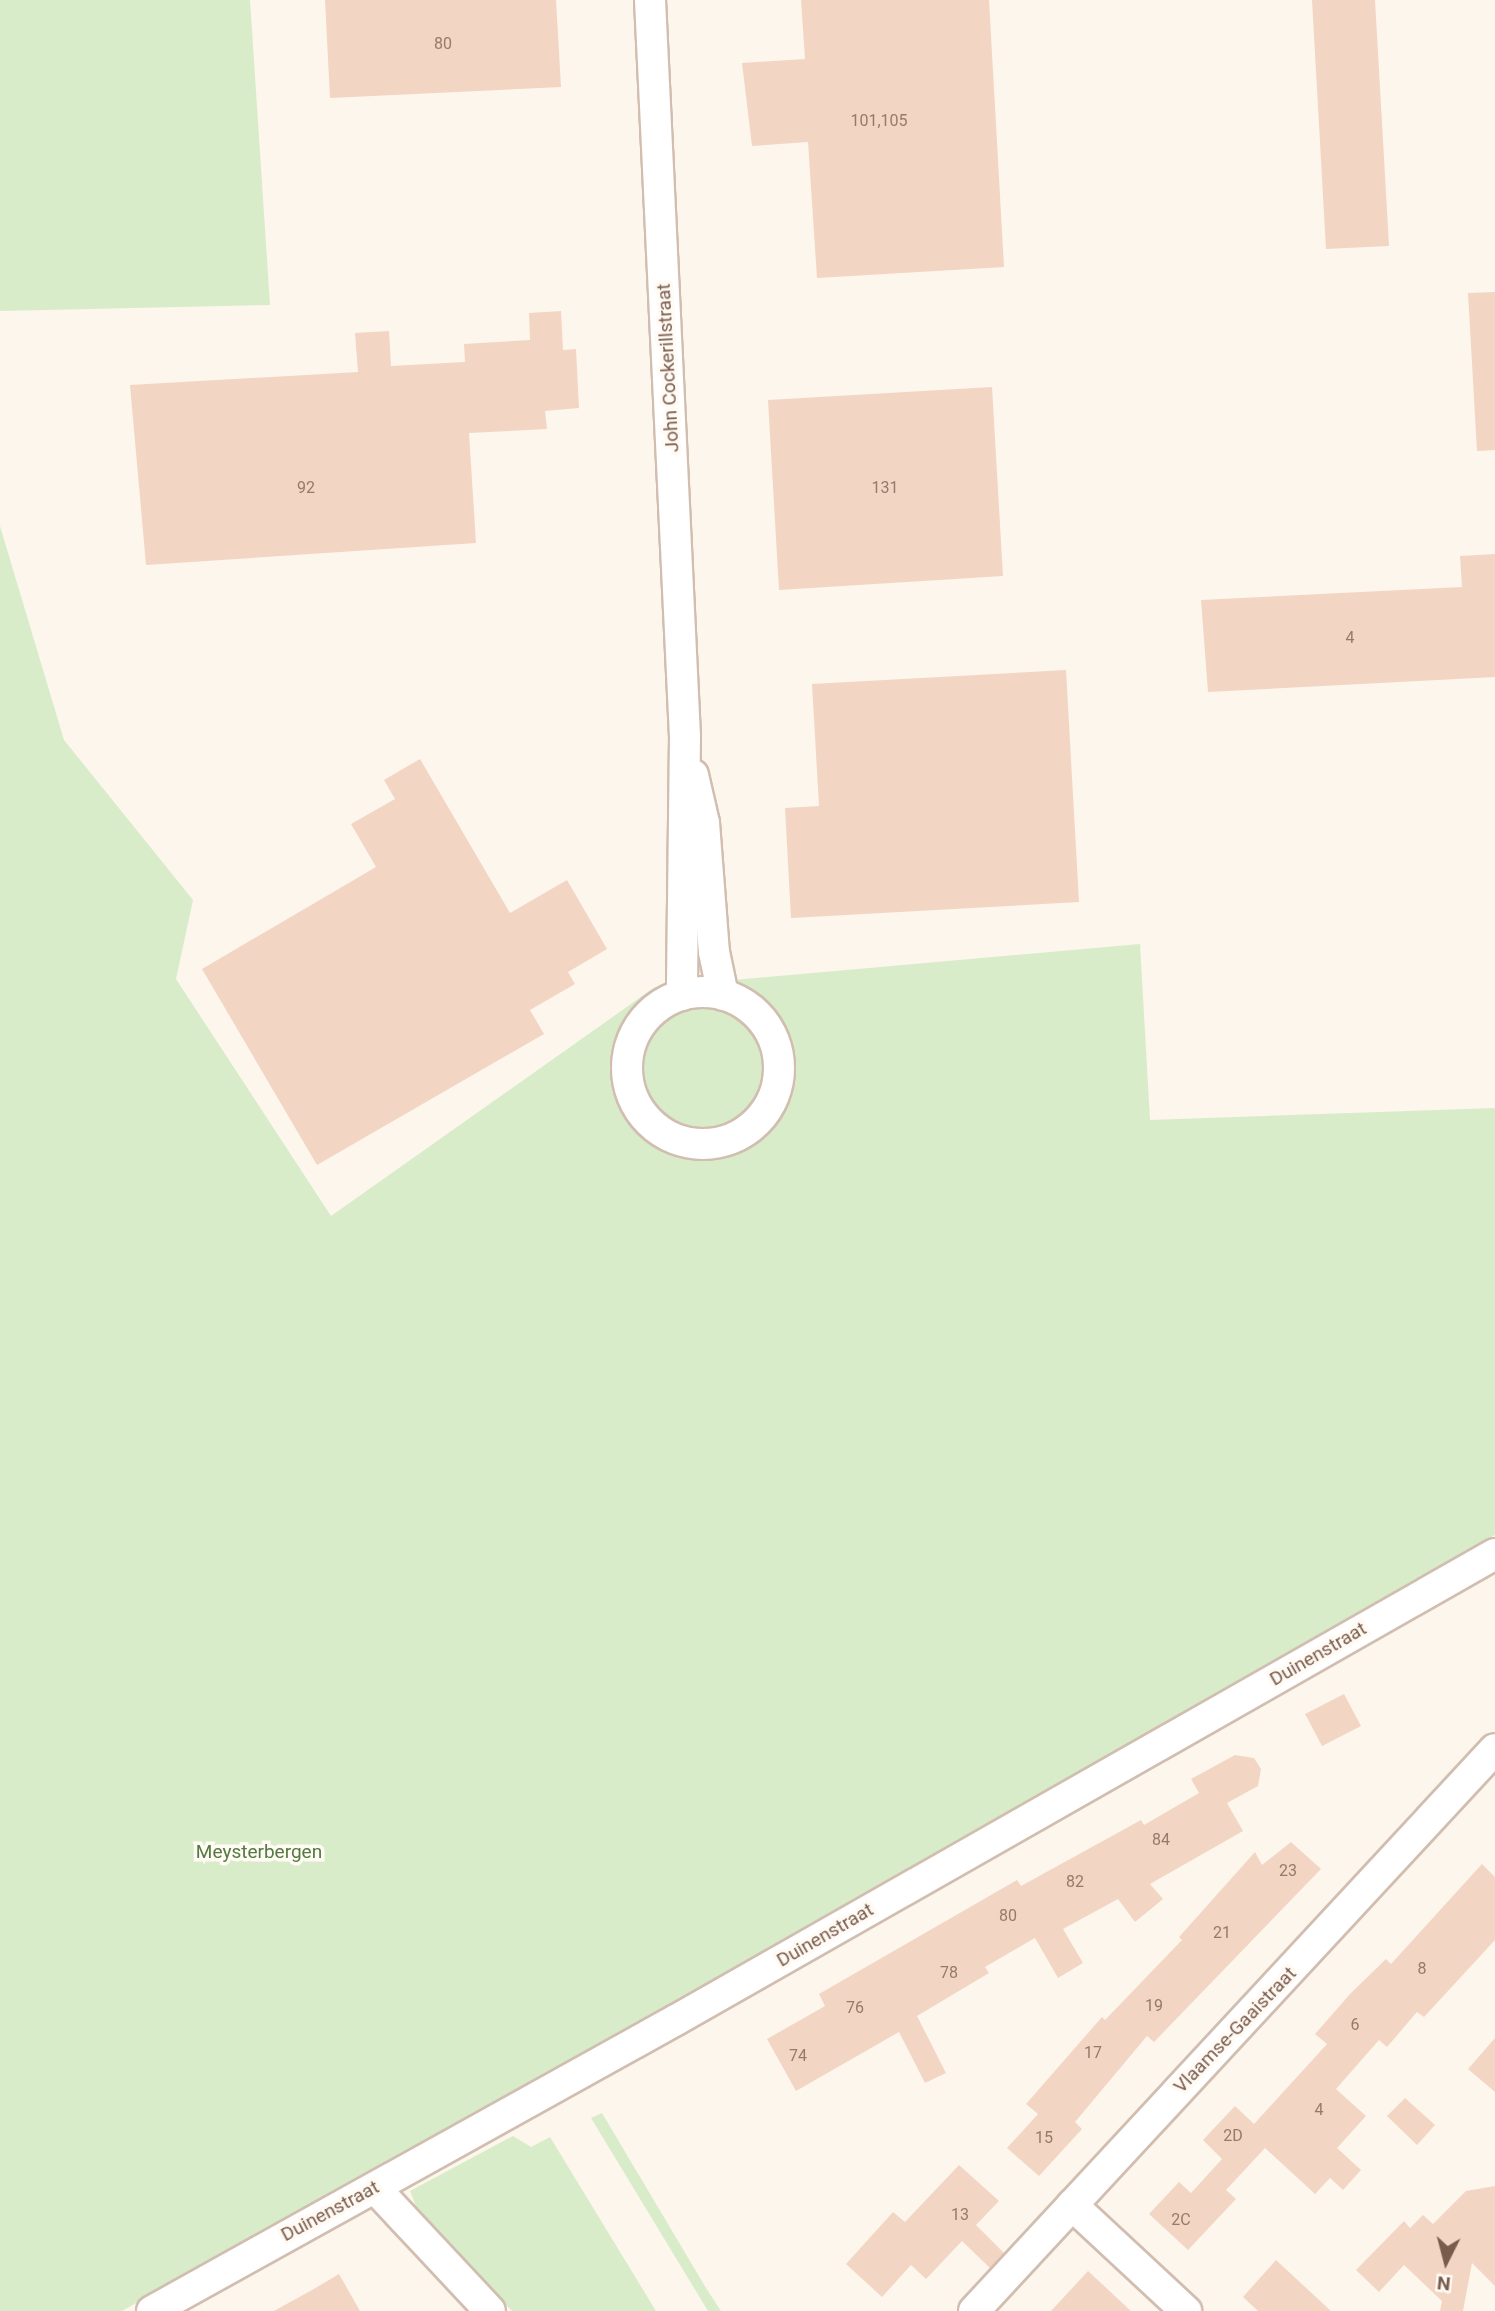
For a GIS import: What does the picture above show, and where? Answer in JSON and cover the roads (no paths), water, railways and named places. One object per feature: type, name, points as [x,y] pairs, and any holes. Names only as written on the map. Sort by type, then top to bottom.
[{"type":"street","name":"John Cockerillstraat","points":[[650,0],[685,737],[682,995]]},
{"type":"street","name":"John Cockerillstraat","points":[[685,737],[704,823],[714,952],[723,995]]},
{"type":"street","points":[[682,995],[723,995],[745,1005],[763,1021],[777,1055],[776,1091],[765,1112],[747,1130],[724,1141],[699,1144],[674,1139],[652,1125],[636,1106],[628,1082],[630,1045],[638,1028],[650,1013],[682,995]]},
{"type":"street","name":"Duinenstraat","points":[[152,2311],[375,2188],[1495,1554]]},
{"type":"street","name":"Vlaamse-Gaaistraat","points":[[974,2311],[1495,1749]]},
{"type":"street","points":[[375,2188],[490,2311]]},
{"type":"street","points":[[1072,2204],[1186,2311]]},
{"type":"park label","name":"Meysterbergen","points":[[259,1852]]}]
